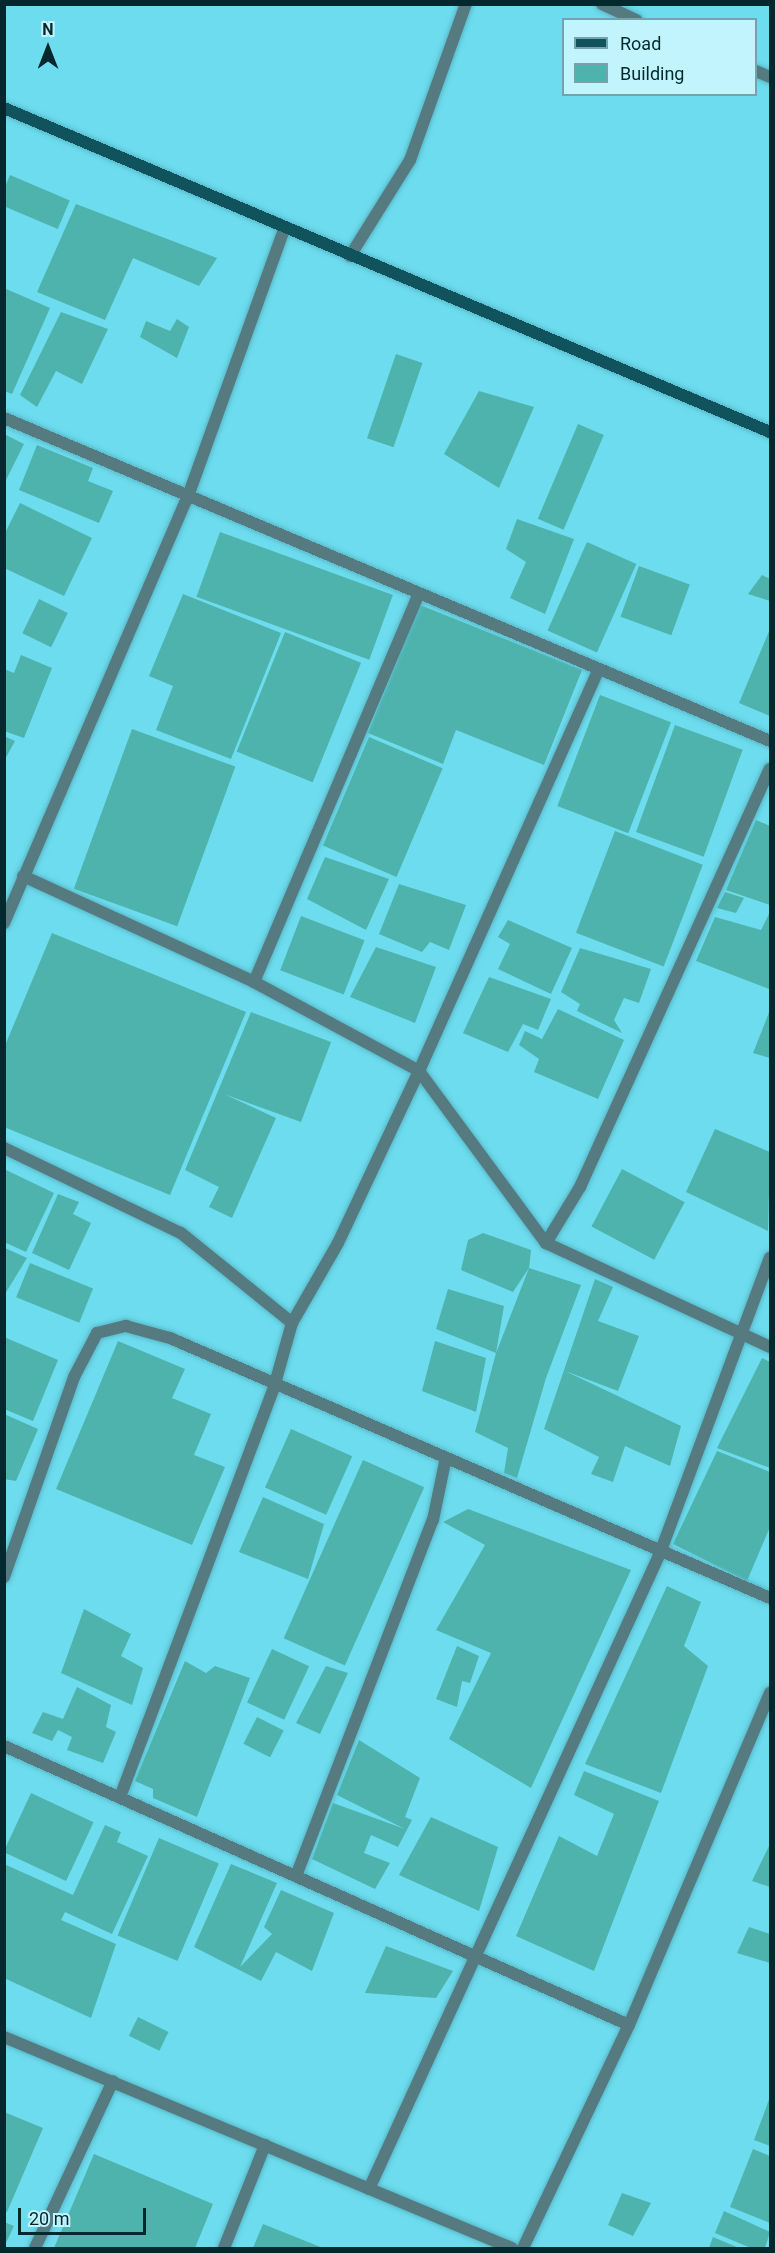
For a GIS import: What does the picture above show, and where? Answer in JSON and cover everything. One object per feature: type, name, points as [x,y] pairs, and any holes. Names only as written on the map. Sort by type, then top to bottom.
[{"type":"street","points":[[350,256],[410,160],[466,4]]},
{"type":"street","points":[[602,4],[633,18]]},
{"type":"street","points":[[757,71],[771,77]]},
{"type":"street","points":[[4,108],[284,229],[771,432]]},
{"type":"street","points":[[4,923],[187,499],[284,229]]},
{"type":"street","points":[[4,418],[187,499],[771,741]]},
{"type":"street","points":[[254,981],[418,595]]},
{"type":"street","points":[[120,1797],[274,1387],[292,1323],[338,1243],[419,1071],[599,669]]},
{"type":"street","points":[[546,1243],[580,1187],[771,769]]},
{"type":"street","points":[[23,876],[254,981],[419,1071],[546,1243],[771,1347]]},
{"type":"street","points":[[4,1148],[181,1233],[292,1323]]},
{"type":"street","points":[[369,2188],[474,1953],[660,1553],[739,1333],[771,1258]]},
{"type":"street","points":[[4,1577],[74,1377],[97,1333],[126,1326],[170,1338],[274,1387],[445,1462],[771,1598]]},
{"type":"street","points":[[296,1876],[433,1520],[445,1462]]},
{"type":"street","points":[[523,2248],[629,2025],[771,1694]]},
{"type":"street","points":[[4,1746],[474,1953],[629,2025]]},
{"type":"street","points":[[4,2037],[512,2248]]},
{"type":"street","points":[[35,2248],[113,2081]]},
{"type":"street","points":[[224,2248],[266,2145]]},
{"type":"building","points":[[10,175],[70,200],[58,229],[4,206],[4,189]]},
{"type":"building","points":[[76,204],[217,258],[199,286],[133,258],[105,320],[37,292]]},
{"type":"building","points":[[4,288],[50,308],[12,394],[4,391]]},
{"type":"building","points":[[61,312],[108,329],[82,384],[56,371],[37,407],[20,395]]},
{"type":"building","points":[[177,319],[189,327],[177,358],[140,337],[146,321],[170,331]]},
{"type":"building","points":[[396,354],[422,363],[393,447],[367,438]]},
{"type":"building","points":[[479,391],[534,407],[499,488],[444,454]]},
{"type":"building","points":[[578,424],[604,435],[564,530],[538,519]]},
{"type":"building","points":[[4,434],[24,444],[4,484]]},
{"type":"building","points":[[37,445],[93,468],[88,481],[113,491],[99,523],[19,490]]},
{"type":"building","points":[[20,503],[92,538],[64,596],[4,568],[4,535]]},
{"type":"building","points":[[517,519],[574,539],[545,614],[510,598],[526,562],[506,549]]},
{"type":"building","points":[[220,532],[393,595],[369,660],[196,597]]},
{"type":"building","points":[[587,542],[636,564],[597,653],[548,631]]},
{"type":"building","points":[[639,566],[690,584],[671,635],[621,617]]},
{"type":"building","points":[[762,575],[770,579],[770,601],[748,594]]},
{"type":"building","points":[[183,594],[281,633],[231,759],[156,730],[173,686],[149,676]]},
{"type":"building","points":[[39,599],[68,613],[51,647],[22,633]]},
{"type":"building","points":[[420,605],[582,670],[544,765],[456,730],[443,764],[368,733]]},
{"type":"building","points":[[770,629],[770,716],[739,703]]},
{"type":"building","points":[[285,632],[361,663],[313,782],[237,752]]},
{"type":"building","points":[[21,655],[52,668],[24,738],[4,731],[4,669],[14,673]]},
{"type":"building","points":[[600,695],[671,722],[628,833],[557,806]]},
{"type":"building","points":[[675,725],[743,750],[704,857],[636,832]]},
{"type":"building","points":[[132,729],[235,767],[177,926],[74,889]]},
{"type":"building","points":[[4,736],[15,741],[4,761]]},
{"type":"building","points":[[369,737],[443,768],[397,877],[323,846]]},
{"type":"building","points":[[756,820],[770,826],[770,905],[726,890]]},
{"type":"building","points":[[615,831],[703,865],[664,966],[576,933]]},
{"type":"building","points":[[325,857],[389,879],[366,930],[307,899]]},
{"type":"building","points":[[399,884],[466,905],[449,950],[430,942],[422,952],[379,934]]},
{"type":"building","points":[[725,892],[744,898],[736,913],[717,908]]},
{"type":"building","points":[[770,912],[769,989],[696,961],[715,917],[761,930]]},
{"type":"building","points":[[301,916],[364,940],[344,995],[280,970]]},
{"type":"building","points":[[508,920],[572,948],[551,994],[498,969],[510,944],[498,937]]},
{"type":"building","points":[[52,933],[246,1012],[170,1195],[4,1127],[4,1048]]},
{"type":"building","points":[[376,947],[436,967],[415,1023],[350,997]]},
{"type":"building","points":[[580,948],[651,969],[639,1003],[624,998],[614,1020],[622,1033],[577,1011],[580,1004],[561,992]]},
{"type":"building","points":[[489,977],[551,999],[538,1030],[523,1024],[508,1052],[463,1033]]},
{"type":"building","points":[[558,1009],[624,1040],[598,1099],[534,1072],[539,1059],[519,1045],[525,1031],[542,1039]]},
{"type":"building","points":[[770,1010],[770,1058],[753,1053]]},
{"type":"building","points":[[251,1012],[331,1042],[301,1122],[224,1094],[276,1118],[232,1218],[209,1207],[219,1187],[185,1170]]},
{"type":"building","points":[[715,1129],[770,1152],[768,1231],[686,1192]]},
{"type":"building","points":[[4,1169],[54,1193],[26,1252],[4,1242]]},
{"type":"building","points":[[622,1169],[685,1202],[654,1260],[591,1226]]},
{"type":"building","points":[[58,1194],[79,1202],[73,1214],[91,1223],[69,1270],[32,1253]]},
{"type":"building","points":[[483,1233],[531,1250],[529,1268],[513,1292],[461,1270],[468,1240]]},
{"type":"building","points":[[5,1248],[27,1258],[5,1294]]},
{"type":"building","points":[[30,1263],[93,1288],[79,1323],[16,1297]]},
{"type":"building","points":[[529,1268],[581,1285],[546,1378],[517,1478],[504,1473],[508,1448],[475,1432],[496,1353]]},
{"type":"building","points":[[595,1279],[613,1287],[598,1321],[639,1336],[618,1391],[565,1371],[681,1426],[670,1466],[625,1446],[613,1482],[591,1474],[599,1457],[544,1429]]},
{"type":"building","points":[[448,1289],[504,1306],[496,1353],[436,1329]]},
{"type":"building","points":[[4,1337],[58,1360],[33,1421],[4,1409]]},
{"type":"building","points":[[118,1341],[185,1369],[172,1398],[211,1414],[194,1455],[225,1467],[192,1545],[56,1489]]},
{"type":"building","points":[[435,1341],[486,1358],[476,1412],[422,1391]]},
{"type":"building","points":[[762,1358],[770,1362],[770,1468],[717,1448]]},
{"type":"building","points":[[4,1414],[38,1429],[16,1481],[4,1479]]},
{"type":"building","points":[[291,1429],[352,1456],[326,1515],[265,1487]]},
{"type":"building","points":[[717,1451],[770,1472],[770,1527],[747,1581],[673,1544]]},
{"type":"building","points":[[363,1460],[424,1487],[345,1665],[284,1638]]},
{"type":"building","points":[[263,1497],[324,1524],[308,1579],[239,1552]]},
{"type":"building","points":[[468,1509],[631,1570],[531,1788],[449,1739],[491,1653],[436,1630],[485,1545],[443,1522]]},
{"type":"building","points":[[667,1586],[701,1602],[684,1646],[708,1666],[661,1793],[585,1764]]},
{"type":"building","points":[[84,1609],[131,1634],[121,1656],[143,1668],[132,1705],[61,1673]]},
{"type":"building","points":[[457,1646],[479,1656],[470,1683],[462,1681],[457,1707],[436,1699]]},
{"type":"building","points":[[272,1649],[309,1666],[284,1720],[247,1702]]},
{"type":"building","points":[[185,1661],[206,1673],[215,1666],[250,1678],[197,1817],[153,1798],[153,1789],[135,1781]]},
{"type":"building","points":[[326,1666],[348,1673],[320,1734],[296,1723]]},
{"type":"building","points":[[77,1687],[111,1705],[106,1727],[116,1732],[103,1763],[67,1750],[72,1737],[58,1730],[52,1741],[32,1733],[43,1712],[63,1719]]},
{"type":"building","points":[[257,1717],[284,1731],[270,1757],[243,1744]]},
{"type":"building","points":[[359,1740],[420,1778],[405,1817],[412,1820],[398,1847],[371,1835],[364,1853],[390,1863],[375,1889],[312,1859],[333,1803],[405,1829],[337,1795]]},
{"type":"building","points":[[584,1771],[659,1801],[594,1971],[516,1936],[559,1836],[597,1856],[614,1814],[574,1795]]},
{"type":"building","points":[[31,1793],[94,1822],[66,1881],[4,1852]]},
{"type":"building","points":[[431,1817],[498,1847],[479,1911],[399,1875]]},
{"type":"building","points":[[105,1825],[121,1832],[117,1842],[148,1856],[112,1934],[65,1912],[61,1920],[116,1944],[91,2018],[4,1978],[4,1864],[73,1895]]},
{"type":"building","points":[[159,1838],[219,1863],[177,1961],[118,1936]]},
{"type":"building","points":[[770,1844],[770,1887],[752,1881]]},
{"type":"building","points":[[231,1864],[277,1883],[240,1967],[272,1934],[264,1927],[281,1890],[334,1913],[312,1971],[276,1952],[261,1981],[194,1947]]},
{"type":"building","points":[[749,1927],[770,1934],[770,1963],[737,1953]]},
{"type":"building","points":[[386,1946],[453,1971],[436,1998],[365,1993]]},
{"type":"building","points":[[138,2017],[169,2032],[159,2051],[129,2036]]},
{"type":"building","points":[[770,2097],[770,2146],[754,2140]]},
{"type":"building","points":[[4,2112],[43,2128],[7,2212],[4,2211]]},
{"type":"building","points":[[753,2149],[770,2156],[770,2223],[730,2207]]},
{"type":"building","points":[[94,2154],[213,2204],[195,2248],[54,2248]]},
{"type":"building","points":[[622,2193],[651,2203],[633,2236],[608,2225]]},
{"type":"building","points":[[724,2211],[770,2232],[765,2248],[751,2248],[715,2233]]},
{"type":"building","points":[[4,2222],[14,2226],[4,2247]]},
{"type":"building","points":[[263,2224],[323,2248],[253,2248]]},
{"type":"building","points":[[713,2237],[739,2248],[709,2248]]}]
